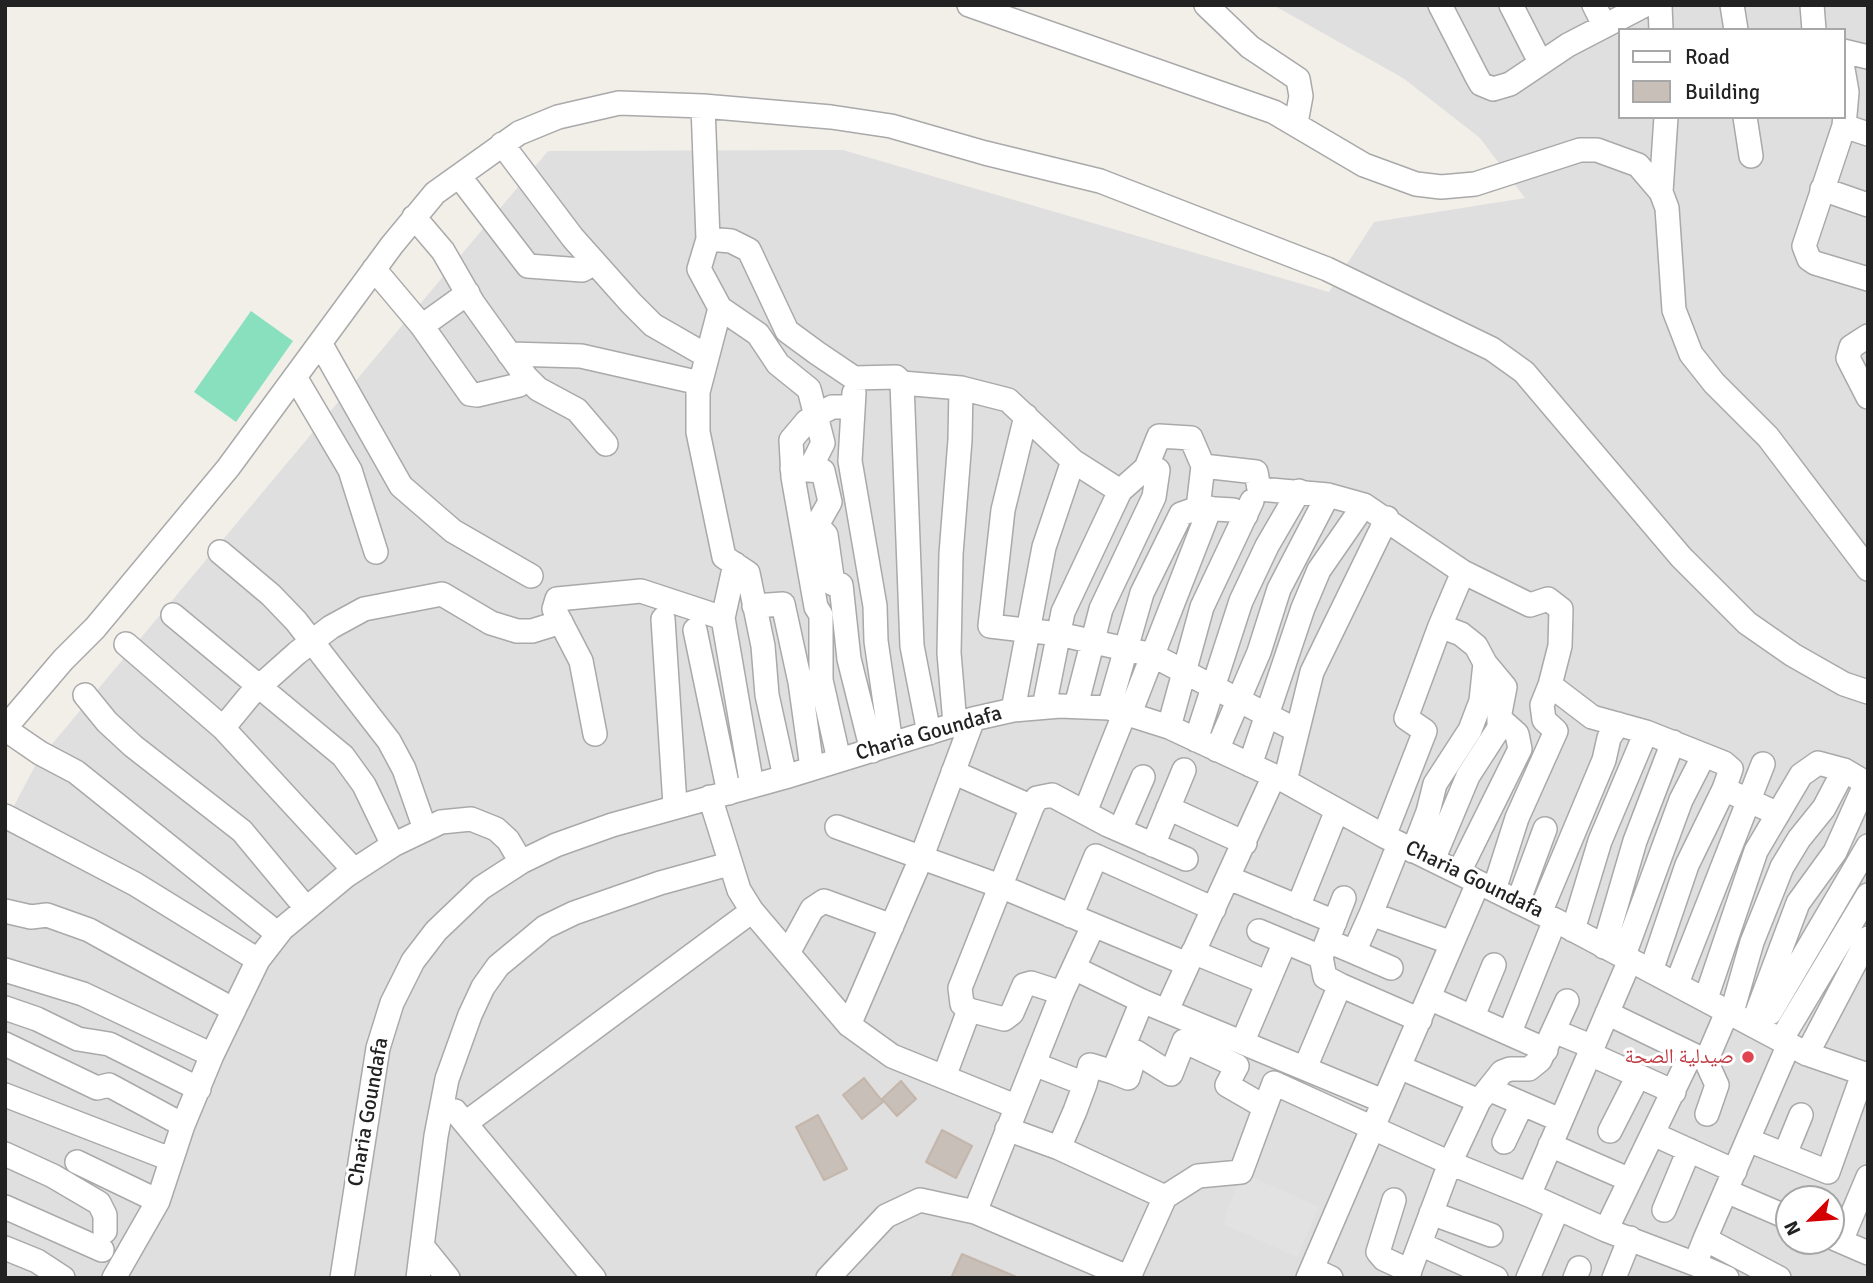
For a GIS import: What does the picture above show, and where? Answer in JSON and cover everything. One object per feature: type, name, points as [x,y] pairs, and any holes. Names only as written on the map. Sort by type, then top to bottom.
[{"type":"street","points":[[969,5],[1257,106],[1296,123],[1364,164],[1416,184],[1441,187],[1475,184],[1560,154],[1597,150],[1638,165],[1661,192]]},
{"type":"street","points":[[1206,5],[1250,47],[1298,79],[1301,96],[1296,123]]},
{"type":"street","points":[[1440,5],[1477,77],[1487,88],[1501,88],[1540,62],[1599,15],[1645,5]]},
{"type":"street","points":[[1511,5],[1540,62]]},
{"type":"street","points":[[1660,5],[1661,28]]},
{"type":"street","points":[[1732,5],[1736,28]]},
{"type":"street","points":[[1812,5],[1814,28]]},
{"type":"street","points":[[1845,51],[1868,57]]},
{"type":"street","points":[[1845,80],[1845,115]]},
{"type":"street","points":[[278,934],[76,772],[40,753],[5,728],[169,541],[228,468],[374,269],[435,193],[519,133],[558,117],[619,103],[703,106],[831,117],[891,126],[985,153],[1101,181],[1327,269],[1492,349],[1531,380],[1681,557],[1747,623],[1844,684],[1868,692]]},
{"type":"street","points":[[703,106],[708,239],[699,270],[720,308],[758,334],[778,364],[809,389],[814,417],[823,443],[801,469],[816,607],[821,615],[821,680],[839,760]]},
{"type":"street","points":[[1666,119],[1661,192],[1670,231],[1674,310],[1691,354],[1714,383],[1768,437],[1868,569]]},
{"type":"street","points":[[1745,119],[1751,156]]},
{"type":"street","points":[[1845,119],[1805,238],[1806,253],[1815,263],[1868,279]]},
{"type":"street","points":[[1844,126],[1868,134]]},
{"type":"street","points":[[502,144],[595,263],[653,325],[707,356]]},
{"type":"street","points":[[459,176],[528,266],[582,270],[595,263]]},
{"type":"street","points":[[1822,189],[1868,205]]},
{"type":"street","points":[[414,218],[443,251],[509,354],[538,388],[577,410],[587,419],[606,444]]},
{"type":"street","points":[[708,239],[731,241],[749,250],[787,331],[854,378],[896,377],[902,383],[961,388],[1008,400],[1073,461],[1119,491]]},
{"type":"street","points":[[374,269],[422,326],[470,394],[477,395],[519,385]]},
{"type":"street","points":[[422,326],[468,293]]},
{"type":"street","points":[[720,308],[700,383],[698,432],[706,485],[723,557],[748,573],[763,646],[767,695],[785,777]]},
{"type":"street","points":[[1868,336],[1855,343],[1848,353],[1868,397]]},
{"type":"street","points":[[320,343],[401,486],[453,531],[531,576]]},
{"type":"street","points":[[509,354],[581,356],[700,383]]},
{"type":"street","points":[[295,377],[350,470],[376,552]]},
{"type":"street","points":[[854,378],[850,461],[875,606],[882,747]]},
{"type":"street","points":[[902,383],[912,646],[929,733]]},
{"type":"street","points":[[849,1025],[922,856],[953,772],[964,721],[949,628],[961,388]]},
{"type":"street","points":[[814,417],[832,407],[853,407]]},
{"type":"street","points":[[1026,416],[1003,510],[990,625],[1125,646],[1152,655],[1185,669],[1296,730]]},
{"type":"street","points":[[1044,707],[1063,611],[1119,491],[1146,468],[1159,436],[1191,438],[1203,466],[1204,508],[1152,655],[1121,711],[1086,812]]},
{"type":"street","points":[[1013,710],[1044,547],[1073,461]]},
{"type":"street","points":[[1169,727],[1202,607],[1259,489],[1256,472],[1203,466]]},
{"type":"street","points":[[1076,706],[1101,609],[1154,497],[1158,470],[1146,468]]},
{"type":"street","points":[[801,469],[824,471],[830,502],[817,525],[826,535],[833,584],[841,585],[849,659],[882,747]]},
{"type":"street","points":[[1259,489],[1328,495],[1364,505],[1387,518],[1463,572],[1530,605],[1548,599],[1561,609],[1560,646],[1542,705],[1544,720],[1556,731],[1517,818],[1477,882]]},
{"type":"street","points":[[1196,740],[1241,601],[1267,546],[1299,491]]},
{"type":"street","points":[[1217,750],[1240,700],[1279,589],[1328,495]]},
{"type":"street","points":[[1250,765],[1266,713],[1319,570],[1364,505]]},
{"type":"street","points":[[1121,711],[1125,646],[1142,593],[1181,514],[1204,508],[1233,510],[1246,515]]},
{"type":"street","points":[[1167,1010],[1245,843],[1279,779],[1312,673],[1387,518]]},
{"type":"street","points":[[219,552],[271,595],[312,641],[396,751],[425,829]]},
{"type":"street","points":[[735,564],[723,618],[752,786]]},
{"type":"street","points":[[1407,848],[1426,731],[1406,718],[1463,572]]},
{"type":"street","points":[[595,734],[581,661],[554,605],[562,597],[640,591],[723,618]]},
{"type":"street","points":[[223,728],[259,687],[312,641],[347,617],[364,610],[436,594],[456,601],[491,623],[517,631],[533,631],[561,622]]},
{"type":"street","points":[[754,606],[783,604],[800,682],[812,768]]},
{"type":"street","points":[[173,615],[335,748],[350,764],[393,845]]},
{"type":"street","points":[[663,619],[675,805]]},
{"type":"street","points":[[1407,848],[1468,776],[1499,728],[1505,687],[1485,663],[1476,646],[1461,634],[1440,626]]},
{"type":"street","points":[[695,630],[729,864],[752,911],[849,1025],[892,1056],[1015,1106]]},
{"type":"street","points":[[126,644],[223,728],[355,870]]},
{"type":"street","points":[[1354,952],[1371,914],[1428,812],[1434,785],[1474,720],[1481,701],[1485,663]]},
{"type":"street","points":[[1550,685],[1592,717],[1646,732],[1731,769],[1687,864],[1651,971]]},
{"type":"street","points":[[85,695],[107,722],[133,746],[242,831],[306,908]]},
{"type":"street","name":"Charia Goundafa","points":[[342,1278],[378,1048],[392,1003],[414,961],[436,930],[481,888],[521,862],[556,845],[675,805],[785,777],[964,721],[1013,710],[1076,706],[1121,711],[1169,727],[1279,779],[1407,848],[1706,998],[1792,1046],[1865,1074]]},
{"type":"street","points":[[1317,1275],[1383,1101],[1477,882],[1520,749],[1517,734],[1499,718]]},
{"type":"street","points":[[1556,921],[1570,834],[1604,760],[1609,738],[1618,724]]},
{"type":"street","points":[[1510,1032],[1556,921],[1600,841],[1646,732]]},
{"type":"street","points":[[1529,1195],[1607,1013],[1619,954],[1634,841],[1672,742]]},
{"type":"street","points":[[1619,954],[1681,800],[1704,755]]},
{"type":"street","points":[[1706,998],[1756,851],[1801,775],[1818,763],[1844,770],[1866,783],[1835,852],[1798,904],[1757,1025]]},
{"type":"street","points":[[1676,983],[1763,764]]},
{"type":"street","points":[[1153,845],[1184,770]]},
{"type":"street","points":[[1606,1230],[1674,1092],[1730,1011],[1752,942],[1782,867],[1799,839],[1824,808],[1844,770]]},
{"type":"street","points":[[953,772],[1032,807]]},
{"type":"street","points":[[1070,916],[1096,856],[1143,777]]},
{"type":"street","points":[[1724,789],[1778,814]]},
{"type":"street","points":[[1062,993],[1031,983],[1024,985],[1012,1013],[1004,1019],[970,1010],[962,1004],[960,988],[1037,798],[1046,794],[1114,828],[1186,859]]},
{"type":"street","points":[[1168,808],[1245,843]]},
{"type":"street","points":[[1297,907],[1337,810]]},
{"type":"street","points":[[5,816],[135,884],[258,960]]},
{"type":"street","points":[[114,1278],[158,1200],[170,1159],[212,1055],[258,960],[278,934],[355,870],[393,845],[425,829],[459,819],[484,824],[503,833],[521,862]]},
{"type":"street","points":[[837,827],[1000,886],[1093,926],[1266,982]]},
{"type":"street","points":[[1518,902],[1545,829]]},
{"type":"street","points":[[1757,1025],[1868,846]]},
{"type":"street","points":[[1096,856],[1214,909]]},
{"type":"street","points":[[418,1278],[442,1100],[458,1045],[483,987],[498,966],[545,927],[574,913],[660,883],[729,864]]},
{"type":"street","points":[[1229,878],[1297,907],[1328,940],[1391,968]]},
{"type":"street","points":[[1695,1264],[1792,1046],[1868,895]]},
{"type":"street","points":[[1344,898],[1328,940],[1325,977],[1420,1020]]},
{"type":"street","points":[[788,953],[812,909],[824,901],[892,926]]},
{"type":"street","points":[[5,911],[31,917],[47,915],[89,930],[234,1010]]},
{"type":"street","points":[[467,1122],[752,911]]},
{"type":"street","points":[[1371,914],[1452,943]]},
{"type":"street","points":[[975,1212],[1015,1106],[1093,926]]},
{"type":"street","points":[[1259,930],[1284,942],[1328,940]]},
{"type":"street","points":[[1792,1046],[1868,938]]},
{"type":"street","points":[[1243,1041],[1284,942]]},
{"type":"street","points":[[1473,1016],[1494,965]]},
{"type":"street","points":[[1074,968],[1143,1001],[1383,1101]]},
{"type":"street","points":[[5,970],[83,994],[212,1055]]},
{"type":"street","points":[[1306,1068],[1340,985]]},
{"type":"street","points":[[1429,998],[1510,1032],[1592,1051],[1674,1092]]},
{"type":"street","points":[[1113,1072],[1143,1001]]},
{"type":"street","points":[[1394,1200],[1378,1252],[1409,1275],[1450,1164],[1485,1096],[1502,1072],[1535,1066],[1567,1001]]},
{"type":"street","points":[[5,1008],[37,1018],[78,1039],[108,1044],[199,1089]]},
{"type":"street","points":[[944,1077],[970,1010]]},
{"type":"street","points":[[1607,1013],[1698,1057],[1717,1085],[1707,1114]]},
{"type":"street","points":[[1059,1148],[1090,1065],[1128,1078],[1136,1052],[1171,1074],[1184,1041],[1237,1066],[1227,1084],[1265,1107]]},
{"type":"street","points":[[5,1044],[97,1088],[110,1085],[183,1125]]},
{"type":"street","points":[[1034,1064],[1085,1084]]},
{"type":"street","points":[[1398,1067],[1485,1096],[1522,1104],[1560,1120]]},
{"type":"street","points":[[1828,1172],[1865,1074]]},
{"type":"street","points":[[1611,1131],[1638,1076]]},
{"type":"street","points":[[828,1278],[886,1216],[920,1200],[975,1212],[1084,1270],[1129,1278],[1165,1196],[1198,1176],[1241,1172],[1274,1083],[1450,1164],[1727,1278]]},
{"type":"street","points":[[5,1095],[32,1103],[126,1145],[170,1159]]},
{"type":"street","points":[[442,1100],[467,1122],[594,1278]]},
{"type":"street","points":[[1504,1142],[1522,1104]]},
{"type":"street","points":[[1785,1154],[1801,1115]]},
{"type":"street","points":[[1007,1129],[1059,1148],[1165,1196]]},
{"type":"street","points":[[1653,1134],[1689,1150],[1775,1209]]},
{"type":"street","points":[[1748,1140],[1828,1172],[1866,1182],[1845,1222]]},
{"type":"street","points":[[1550,1146],[1630,1180]]},
{"type":"street","points":[[1664,1210],[1689,1150]]},
{"type":"street","points":[[5,1154],[53,1175],[99,1203],[105,1215],[103,1241],[5,1207]]},
{"type":"street","points":[[77,1162],[158,1200]]},
{"type":"street","points":[[1528,1278],[1558,1208]]},
{"type":"street","points":[[1432,1213],[1491,1236]]},
{"type":"street","points":[[1614,1278],[1630,1238]]},
{"type":"street","points":[[1705,1239],[1779,1278]]},
{"type":"street","points":[[1845,1243],[1868,1253]]},
{"type":"street","points":[[1420,1244],[1496,1278]]},
{"type":"street","points":[[423,1247],[448,1278]]},
{"type":"street","points":[[5,1248],[37,1261],[63,1278]]},
{"type":"shaded area","points":[[1273,5],[1868,5],[1868,1278],[5,1278],[5,823],[37,762],[548,151],[843,150],[1329,292],[1374,222],[1525,198],[1480,138],[1403,78]]},
{"type":"shaded area","points":[[1241,1172],[1319,1207],[1297,1257],[1223,1224]]},
{"type":"green space","points":[[251,311],[293,341],[236,422],[194,392]]},
{"type":"building","points":[[864,1078],[883,1102],[862,1119],[843,1095]]},
{"type":"building","points":[[901,1081],[916,1099],[897,1116],[882,1099]]},
{"type":"building","points":[[818,1115],[847,1169],[824,1180],[796,1127]]},
{"type":"building","points":[[942,1130],[972,1146],[956,1178],[926,1162]]},
{"type":"building","points":[[962,1254],[1019,1278],[951,1278]]},
{"type":"place","name":"صيدلية الصحة","points":[[1748,1057]]}]
